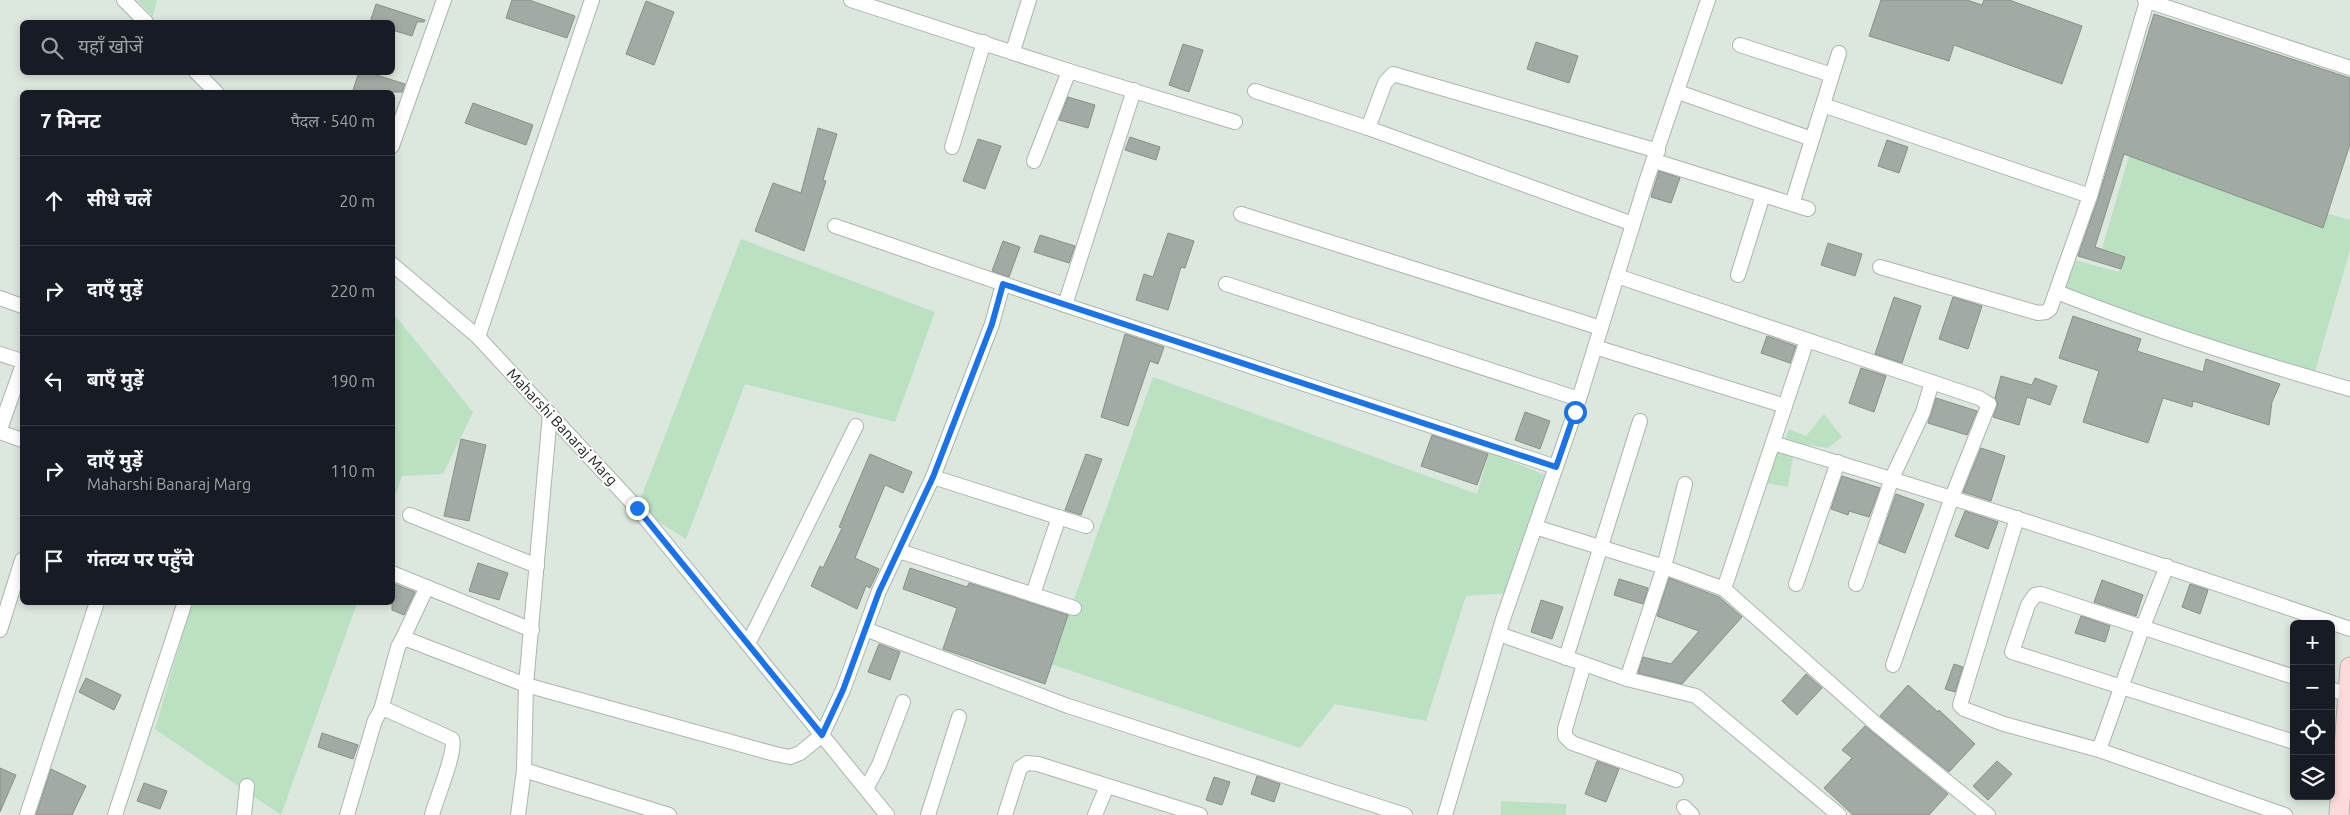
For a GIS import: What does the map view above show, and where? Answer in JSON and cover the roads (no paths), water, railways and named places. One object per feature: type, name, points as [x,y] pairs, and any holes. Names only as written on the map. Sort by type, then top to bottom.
[{"type":"street","points":[[124,0],[144,20]]},
{"type":"street","points":[[395,138],[444,0]]},
{"type":"street","points":[[478,337],[592,0]]},
{"type":"street","points":[[851,0],[1013,51],[1069,71],[1235,122]]},
{"type":"street","points":[[1013,51],[1029,0]]},
{"type":"street","points":[[1445,815],[1498,634],[1579,399],[1633,224],[1708,0]]},
{"type":"street","points":[[1880,267],[2038,313],[2046,312],[2050,309],[2090,196],[2146,0],[2350,68]]},
{"type":"street","points":[[952,147],[984,42]]},
{"type":"street","points":[[1740,44],[1832,75]]},
{"type":"street","points":[[1792,204],[1839,53]]},
{"type":"street","points":[[1034,161],[1069,71]]},
{"type":"street","points":[[1368,128],[1385,84],[1389,76],[1393,74],[1656,156],[1763,195],[1808,209]]},
{"type":"street","points":[[199,75],[214,90]]},
{"type":"street","points":[[1065,305],[1134,90]]},
{"type":"street","points":[[1254,91],[1368,128],[1633,224]]},
{"type":"street","points":[[1678,92],[1812,139]]},
{"type":"street","points":[[1823,105],[2090,196]]},
{"type":"street","points":[[1738,275],[1763,195]]},
{"type":"street","points":[[1241,214],[1601,328]]},
{"type":"street","points":[[835,226],[1065,305],[1556,467]]},
{"type":"street","name":"Maharshi Banaraj Marg","points":[[395,267],[478,337],[637,508],[888,815]]},
{"type":"street","points":[[1617,276],[1979,398],[1988,404],[1952,497],[1893,665]]},
{"type":"street","points":[[402,640],[409,640],[526,685],[790,757],[800,753],[822,735],[843,690],[879,592],[933,477],[992,324],[1003,284]]},
{"type":"street","points":[[1226,284],[1579,399]]},
{"type":"street","points":[[2057,292],[2100,310],[2198,343],[2296,375],[2350,390]]},
{"type":"street","points":[[0,298],[20,305]]},
{"type":"street","points":[[1724,589],[1807,340]]},
{"type":"street","points":[[1595,347],[1785,406]]},
{"type":"street","points":[[0,354],[20,360]]},
{"type":"street","points":[[20,373],[0,431],[20,439]]},
{"type":"street","points":[[1856,584],[1892,478],[1923,412],[1932,382]]},
{"type":"street","points":[[518,815],[524,770],[526,685],[550,414]]},
{"type":"street","points":[[1566,658],[1640,421]]},
{"type":"street","points":[[748,644],[856,426]]},
{"type":"street","points":[[1773,443],[1892,478],[2167,566],[2350,629]]},
{"type":"street","points":[[1796,584],[1838,462]]},
{"type":"street","points":[[933,477],[1086,526]]},
{"type":"street","points":[[1627,679],[1664,567],[1685,484]]},
{"type":"street","points":[[410,515],[537,566]]},
{"type":"street","points":[[1033,594],[1059,517]]},
{"type":"street","points":[[2017,518],[1960,705],[1964,709],[2004,724],[2099,750],[2253,810],[2285,815]]},
{"type":"street","points":[[1534,527],[1664,567],[1724,589],[1876,724],[1988,815]]},
{"type":"street","points":[[899,551],[1074,608]]},
{"type":"street","points":[[0,630],[20,566]]},
{"type":"street","points":[[2099,750],[2123,687],[2142,629],[2167,566]]},
{"type":"street","points":[[395,574],[532,630]]},
{"type":"street","points":[[347,815],[375,720],[381,710],[398,647],[427,587]]},
{"type":"street","points":[[2290,676],[2142,629],[2049,595],[2041,594],[2036,595],[2028,605],[2012,652],[2290,741]]},
{"type":"street","points":[[27,815],[96,605]]},
{"type":"street","points":[[115,815],[168,660],[184,605]]},
{"type":"street","points":[[865,629],[1068,706],[1405,815]]},
{"type":"street","points":[[1498,634],[1627,679],[1696,696],[1839,815]]},
{"type":"street","points":[[1584,664],[1564,729],[1565,736],[1572,743],[1676,780]]},
{"type":"street","points":[[2339,815],[2337,756],[2340,692],[2350,667]]},
{"type":"street","points":[[866,789],[879,765],[903,702]]},
{"type":"street","points":[[381,710],[385,709],[452,739],[454,744],[452,754],[432,815]]},
{"type":"street","points":[[928,815],[959,717]]},
{"type":"street","points":[[1005,815],[1020,768],[1027,763],[1107,786],[1158,809],[1200,815]]},
{"type":"street","points":[[524,770],[669,815]]},
{"type":"street","points":[[244,815],[247,786]]},
{"type":"street","points":[[1095,815],[1107,786]]}]
